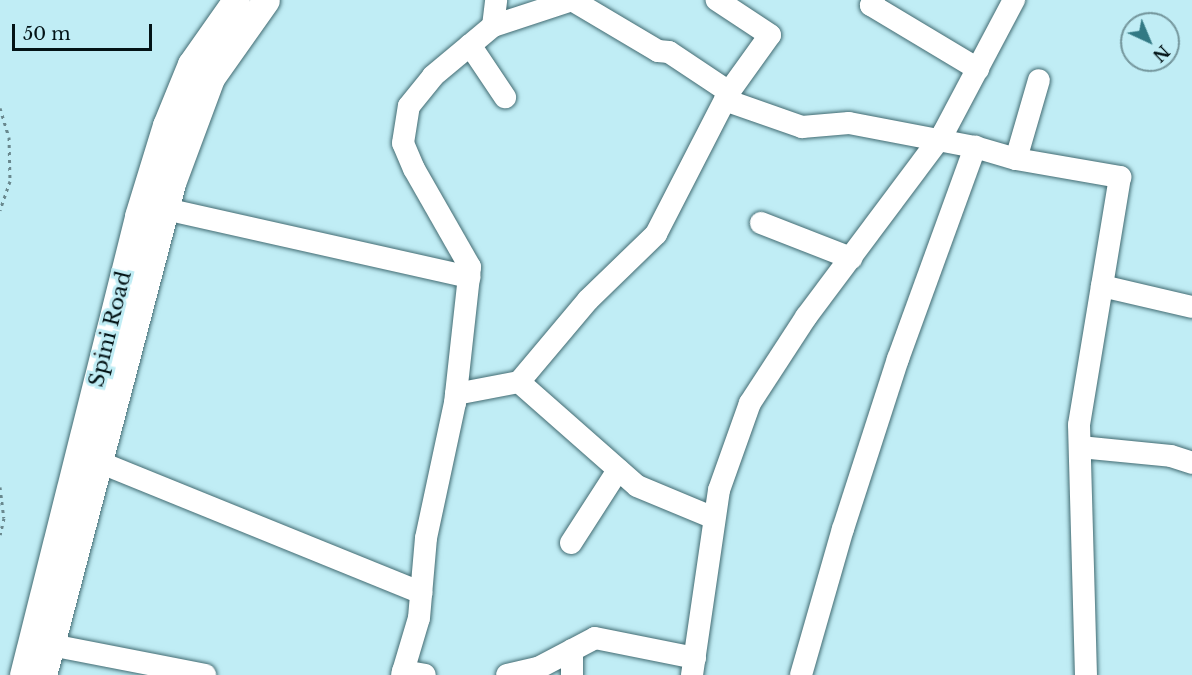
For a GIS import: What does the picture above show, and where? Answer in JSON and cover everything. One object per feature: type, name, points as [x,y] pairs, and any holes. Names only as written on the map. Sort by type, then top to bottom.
[{"type":"main road","name":"Spini Road","points":[[23,675],[138,216],[166,125],[191,64],[236,0]]},
{"type":"main road","points":[[43,675],[172,183],[211,78],[266,0]]},
{"type":"street","points":[[493,26],[496,0]]},
{"type":"street","points":[[425,675],[402,673],[419,618],[426,538],[456,394],[470,267],[414,170],[403,143],[409,106],[433,76],[493,26],[572,0],[658,51],[669,52],[727,96],[802,127],[849,123],[975,147],[1016,159],[1120,177],[1079,425],[1086,675]]},
{"type":"street","points":[[456,394],[519,382],[588,300],[656,234],[727,96],[770,36],[717,0]]},
{"type":"street","points":[[874,0],[871,5],[978,69]]},
{"type":"street","points":[[507,675],[538,668],[595,638],[694,667],[719,490],[750,403],[806,317],[938,140],[1014,0]]},
{"type":"street","points":[[470,45],[505,97]]},
{"type":"street","points":[[1016,159],[1039,80]]},
{"type":"street","points":[[801,675],[843,529],[898,359],[975,147]]},
{"type":"street","points":[[165,209],[469,277]]},
{"type":"street","points":[[761,223],[850,258]]},
{"type":"street","points":[[1102,286],[1192,307]]},
{"type":"street","points":[[519,382],[637,486],[714,518]]},
{"type":"street","points":[[1080,447],[1171,456],[1192,464]]},
{"type":"street","points":[[99,462],[421,593]]},
{"type":"street","points":[[571,543],[618,470]]},
{"type":"street","points":[[51,645],[205,675]]},
{"type":"street","points":[[572,650],[572,675]]},
{"type":"path","points":[[0,108],[9,137],[10,181],[0,210]]},
{"type":"path","points":[[0,487],[4,518],[0,536]]}]
